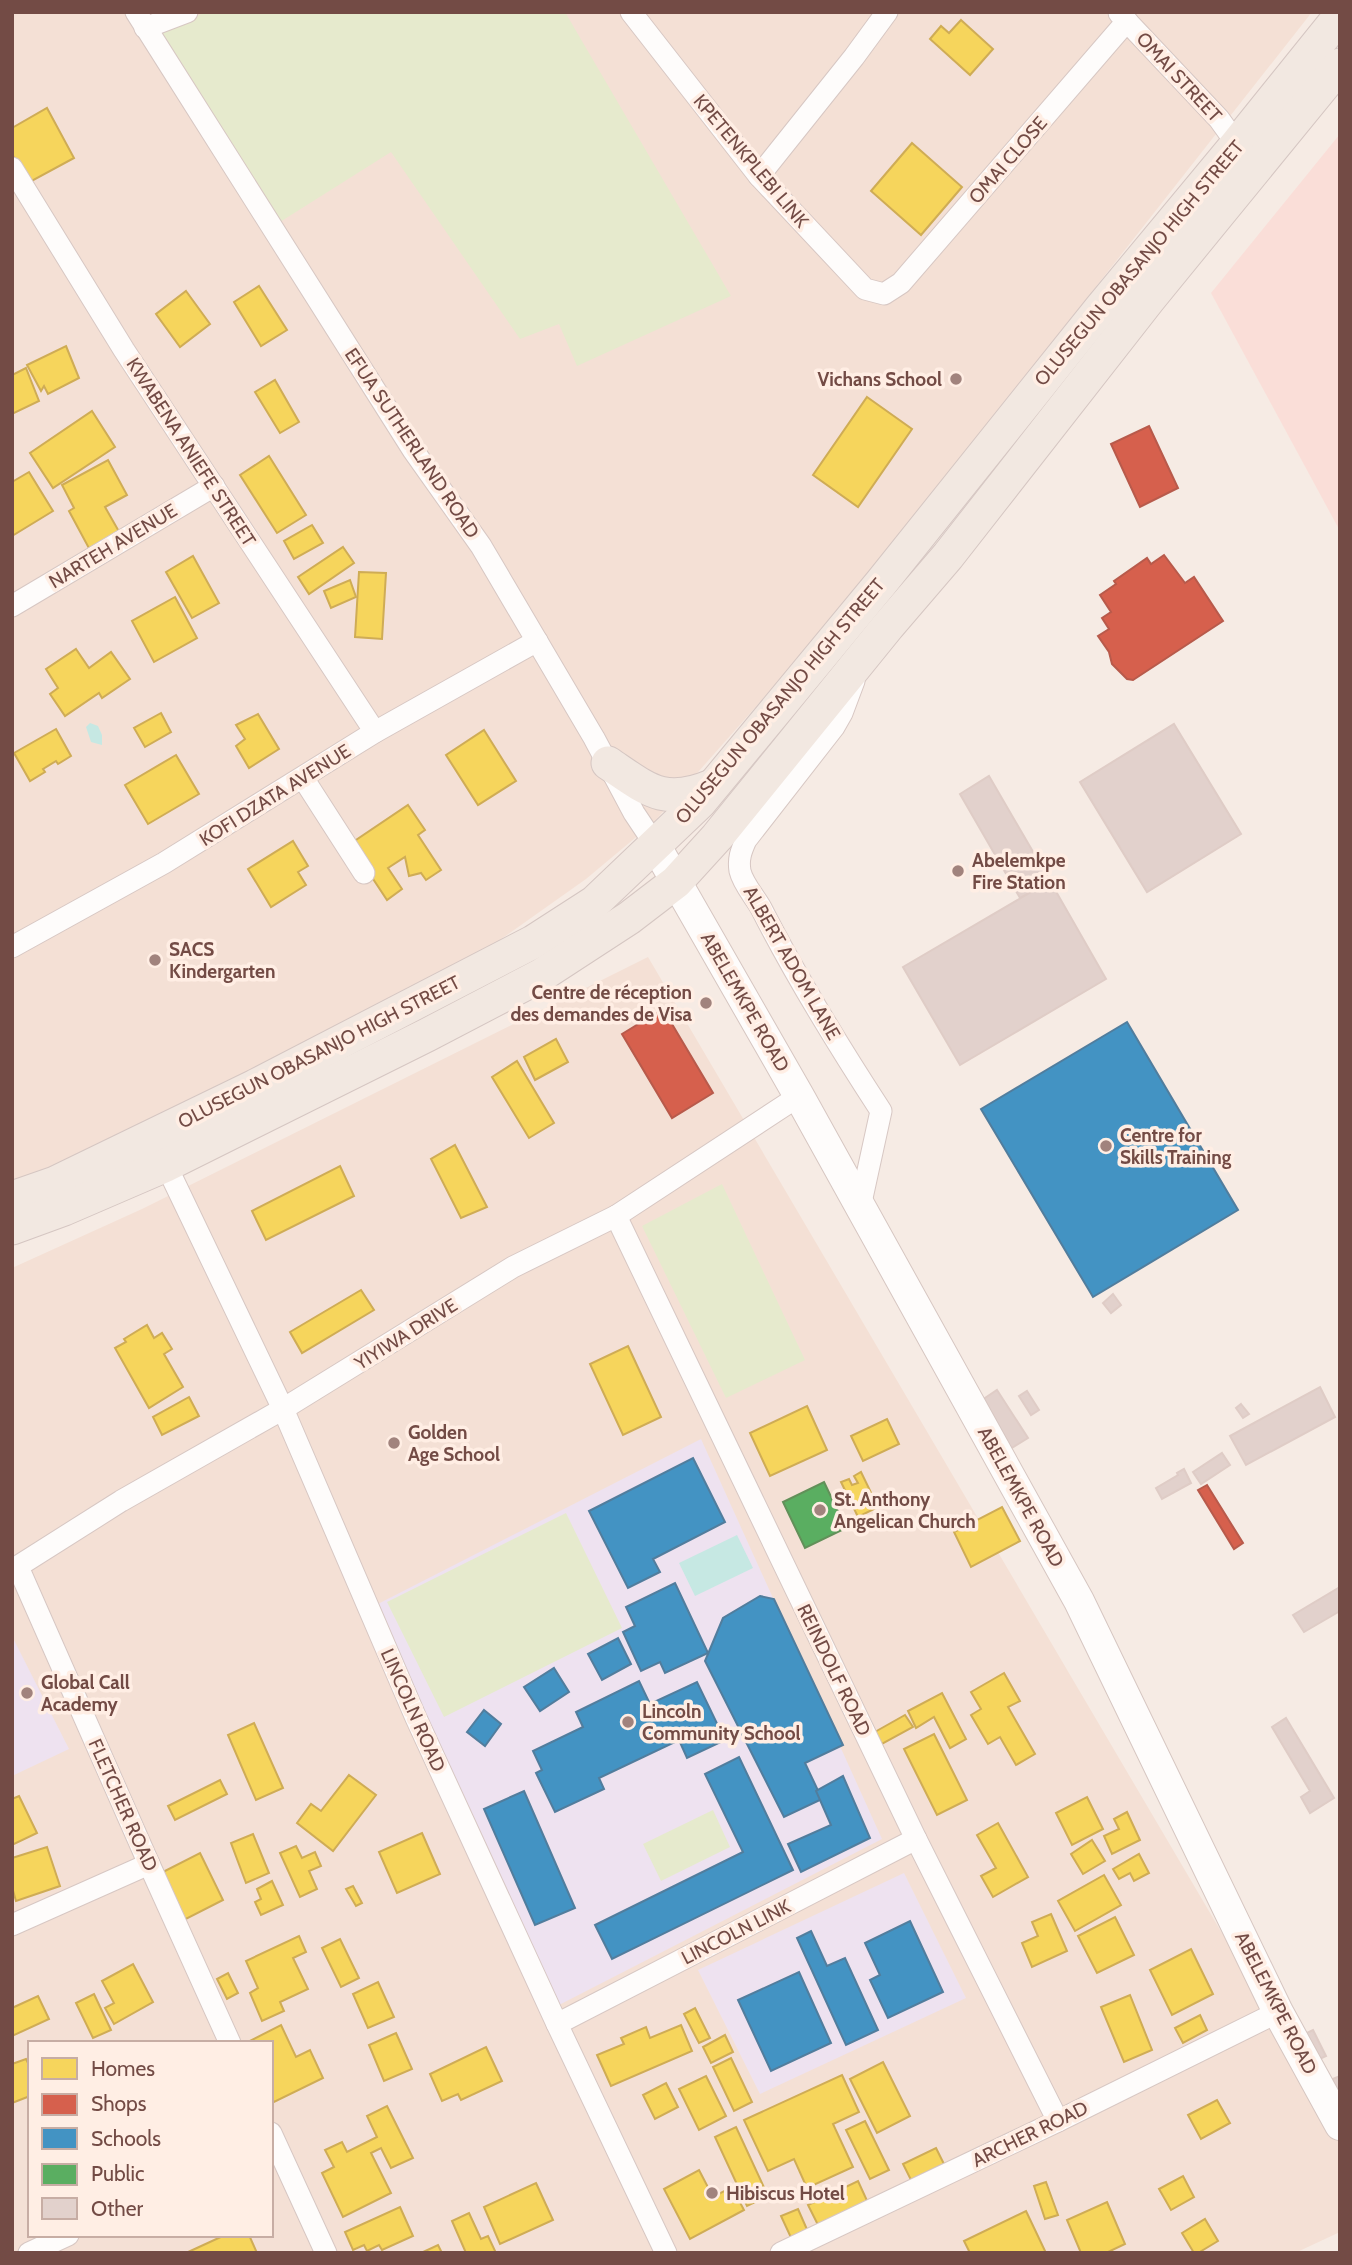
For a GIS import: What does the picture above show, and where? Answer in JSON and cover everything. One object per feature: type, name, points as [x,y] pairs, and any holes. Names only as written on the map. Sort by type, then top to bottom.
[{"type":"main road","name":"OLUSEGUN OBASANJO HIGH STREET","points":[[12,1198],[55,1183],[159,1134],[533,942],[595,902],[654,843],[678,824],[712,786],[881,583],[1340,16]]},
{"type":"main road","name":"OLUSEGUN OBASANJO HIGH STREET","points":[[12,1228],[64,1209],[166,1164],[428,1035],[540,976],[629,918],[676,882],[717,837],[948,556],[1141,310],[1340,65]]},
{"type":"main road","points":[[608,763],[649,790],[677,795],[692,794],[712,786]]},
{"type":"street","points":[[141,20],[187,12]]},
{"type":"street","name":"KPETENKPLEBI LINK","points":[[631,12],[759,176],[865,289],[884,294]]},
{"type":"street","points":[[759,176],[887,12]]},
{"type":"street","name":"OMAI STREET","points":[[1123,17],[1219,119],[1237,144]]},
{"type":"street","name":"OMAI CLOSE","points":[[884,294],[901,283],[1123,17]]},
{"type":"street","name":"EFUA SUTHERLAND ROAD","points":[[141,20],[413,450],[481,546],[676,882]]},
{"type":"street","name":"KWABENA ANIEFE STREET","points":[[12,168],[85,289],[374,732]]},
{"type":"street","name":"NARTEH AVENUE","points":[[12,606],[214,486]]},
{"type":"street","name":"KOFI DZATA AVENUE","points":[[12,947],[164,863],[374,732],[537,641]]},
{"type":"street","name":"ALBERT ADOM LANE","points":[[860,1207],[881,1111],[800,982],[743,879],[740,853],[746,840],[834,727],[863,659]]},
{"type":"street","points":[[303,778],[363,873]]},
{"type":"street","name":"ABELEMKPE ROAD","points":[[676,882],[799,1096],[1079,1601],[1278,2012],[1340,2125]]},
{"type":"street","name":"YIYIWA DRIVE","points":[[15,1569],[121,1501],[283,1409],[513,1268],[616,1216],[799,1096]]},
{"type":"street","name":"LINCOLN ROAD","points":[[166,1164],[283,1409],[416,1718],[666,2253]]},
{"type":"street","name":"REINDOLF ROAD","points":[[616,1216],[916,1839],[1058,2121]]},
{"type":"street","name":"FLETCHER ROAD","points":[[15,1569],[229,2041]]},
{"type":"street","name":"LINCOLN LINK","points":[[557,2024],[916,1839]]},
{"type":"street","points":[[12,1925],[149,1864]]},
{"type":"street","name":"ARCHER ROAD","points":[[780,2253],[1058,2121],[1278,2012]]},
{"type":"street","points":[[273,2141],[326,2253]]},
{"type":"street","points":[[29,2253],[64,2237]]},
{"type":"shaded area","points":[[12,12],[1312,12],[844,607],[653,823],[586,879],[480,954],[148,1125],[12,1184]]},
{"type":"shaded area","points":[[1340,134],[1340,531],[1211,293]]},
{"type":"shaded area","points":[[648,957],[1340,2134],[1340,2232],[1295,2253],[12,2253],[12,1268],[142,1209]]},
{"type":"shaded area","name":"Lincoln Community School","points":[[701,1439],[882,1839],[557,2006],[374,1606]]},
{"type":"shaded area","name":"Global Call Academy","points":[[12,1636],[69,1749],[12,1776]]},
{"type":"shaded area","points":[[904,1873],[966,1998],[760,2094],[698,1970]]},
{"type":"green space","points":[[206,12],[565,12],[731,296],[577,366],[559,324],[520,339],[391,152],[280,222],[159,31]]},
{"type":"green space","points":[[722,1184],[805,1360],[726,1398],[642,1226]]},
{"type":"green space","points":[[566,1513],[622,1628],[444,1717],[387,1602]]},
{"type":"green space","points":[[713,1810],[730,1847],[661,1881],[643,1844]]},
{"type":"water","points":[[90,723],[98,726],[102,745],[91,742],[86,727]]},
{"type":"water","points":[[737,1535],[753,1568],[695,1596],[679,1563]]},
{"type":"building: Homes","points":[[961,20],[993,49],[970,75],[930,39],[941,26],[949,33]]},
{"type":"building: Homes","points":[[47,108],[74,158],[28,183],[12,154],[12,128]]},
{"type":"building: Homes","points":[[912,143],[962,187],[921,235],[871,191]]},
{"type":"building: Homes","points":[[259,286],[287,330],[261,346],[234,302]]},
{"type":"building: Homes","points":[[186,291],[210,324],[180,347],[156,314]]},
{"type":"building: Homes","points":[[66,346],[79,378],[48,394],[44,386],[41,391],[27,365]]},
{"type":"building: Homes","points":[[26,368],[39,401],[12,414],[12,375]]},
{"type":"building: Homes","points":[[275,380],[299,422],[280,433],[255,392]]},
{"type":"building: Homes","points":[[867,397],[912,429],[858,507],[813,475]]},
{"type":"building: Homes","points":[[92,411],[115,447],[53,488],[30,453]]},
{"type":"building: Homes","points":[[269,456],[306,515],[277,533],[240,475]]},
{"type":"building: Homes","points":[[108,460],[127,495],[105,507],[121,535],[91,552],[69,511],[74,508],[62,485]]},
{"type":"building: Homes","points":[[29,472],[53,511],[12,536],[12,482]]},
{"type":"building: Homes","points":[[312,525],[323,543],[294,559],[284,541]]},
{"type":"building: Homes","points":[[343,547],[354,563],[309,594],[298,577]]},
{"type":"building: Homes","points":[[193,556],[219,603],[192,618],[166,572]]},
{"type":"building: Homes","points":[[359,572],[386,573],[382,639],[355,637]]},
{"type":"building: Homes","points":[[350,580],[356,597],[331,608],[324,591]]},
{"type":"building: Homes","points":[[175,597],[197,638],[154,662],[132,621]]},
{"type":"building: Homes","points":[[76,649],[89,668],[111,652],[130,679],[102,698],[99,693],[65,716],[50,694],[58,688],[46,669]]},
{"type":"building: Homes","points":[[161,713],[171,732],[145,747],[134,728]]},
{"type":"building: Homes","points":[[258,714],[279,749],[249,768],[236,746],[245,739],[236,725]]},
{"type":"building: Homes","points":[[56,729],[71,756],[58,764],[56,761],[30,781],[14,753]]},
{"type":"building: Homes","points":[[484,730],[516,781],[478,805],[446,755]]},
{"type":"building: Homes","points":[[176,755],[199,794],[148,824],[125,785]]},
{"type":"building: Homes","points":[[408,805],[425,830],[418,835],[441,870],[426,880],[421,873],[409,876],[405,857],[388,868],[402,889],[387,900],[350,844]]},
{"type":"building: Homes","points":[[293,841],[308,866],[298,872],[306,885],[271,907],[248,869]]},
{"type":"building: Homes","points":[[556,1039],[568,1062],[535,1080],[524,1057]]},
{"type":"building: Homes","points":[[517,1061],[554,1123],[529,1138],[492,1077]]},
{"type":"building: Homes","points":[[455,1145],[487,1207],[461,1218],[431,1159]]},
{"type":"building: Homes","points":[[340,1166],[354,1196],[266,1240],[252,1211]]},
{"type":"building: Homes","points":[[361,1290],[374,1310],[302,1353],[290,1332]]},
{"type":"building: Homes","points":[[147,1325],[154,1338],[162,1333],[172,1349],[164,1354],[183,1387],[149,1408],[115,1348]]},
{"type":"building: Homes","points":[[628,1346],[661,1417],[623,1435],[590,1364]]},
{"type":"building: Homes","points":[[189,1397],[199,1416],[162,1435],[153,1417]]},
{"type":"building: Homes","points":[[807,1406],[827,1450],[770,1476],[750,1433]]},
{"type":"building: Homes","points":[[887,1419],[899,1444],[863,1461],[851,1436]]},
{"type":"building: Homes","points":[[861,1472],[878,1507],[858,1517],[841,1482],[849,1479],[852,1485],[858,1483],[854,1476]]},
{"type":"building: Homes","points":[[1002,1507],[1020,1541],[971,1567],[954,1532]]},
{"type":"building: Homes","points":[[1004,1673],[1020,1701],[1008,1707],[1035,1754],[1016,1765],[1000,1737],[988,1744],[971,1715],[981,1709],[971,1692]]},
{"type":"building: Homes","points":[[942,1693],[966,1739],[950,1748],[934,1717],[916,1728],[908,1711]]},
{"type":"building: Homes","points":[[905,1715],[913,1727],[880,1745],[873,1733]]},
{"type":"building: Homes","points":[[254,1723],[283,1788],[256,1800],[228,1735]]},
{"type":"building: Homes","points":[[934,1734],[967,1800],[937,1815],[904,1749]]},
{"type":"building: Homes","points":[[349,1775],[376,1795],[333,1851],[297,1823],[311,1804],[321,1811]]},
{"type":"building: Homes","points":[[220,1780],[227,1794],[175,1820],[168,1806]]},
{"type":"building: Homes","points":[[19,1796],[37,1833],[12,1845],[12,1799]]},
{"type":"building: Homes","points":[[1087,1797],[1103,1829],[1072,1845],[1056,1813]]},
{"type":"building: Homes","points":[[1127,1812],[1140,1840],[1112,1854],[1104,1836],[1119,1829],[1114,1819]]},
{"type":"building: Homes","points":[[998,1823],[1028,1877],[993,1897],[981,1876],[996,1868],[977,1835]]},
{"type":"building: Homes","points":[[422,1833],[440,1874],[397,1893],[379,1852]]},
{"type":"building: Homes","points":[[253,1834],[269,1873],[246,1883],[231,1843]]},
{"type":"building: Homes","points":[[1092,1840],[1105,1861],[1083,1874],[1071,1854]]},
{"type":"building: Homes","points":[[296,1846],[302,1858],[315,1852],[321,1866],[309,1871],[317,1889],[300,1897],[280,1853]]},
{"type":"building: Homes","points":[[47,1847],[60,1886],[16,1901],[12,1887],[12,1858]]},
{"type":"building: Homes","points":[[200,1853],[223,1900],[180,1922],[157,1875]]},
{"type":"building: Homes","points":[[1139,1854],[1149,1873],[1134,1881],[1130,1873],[1119,1879],[1113,1869]]},
{"type":"building: Homes","points":[[1104,1875],[1121,1905],[1075,1931],[1058,1901]]},
{"type":"building: Homes","points":[[272,1881],[283,1905],[261,1915],[255,1902],[261,1899],[257,1889]]},
{"type":"building: Homes","points":[[353,1886],[362,1903],[356,1906],[346,1889]]},
{"type":"building: Homes","points":[[1051,1914],[1067,1951],[1032,1967],[1022,1943],[1038,1936],[1032,1922]]},
{"type":"building: Homes","points":[[1115,1917],[1134,1955],[1097,1973],[1078,1936]]},
{"type":"building: Homes","points":[[299,1936],[306,1952],[293,1958],[308,1989],[280,2002],[284,2011],[262,2021],[250,1993],[258,1988],[246,1961]]},
{"type":"building: Homes","points":[[340,1939],[359,1978],[341,1987],[322,1948]]},
{"type":"building: Homes","points":[[1191,1949],[1213,1994],[1172,2015],[1150,1970]]},
{"type":"building: Homes","points":[[133,1964],[153,2002],[114,2024],[105,2008],[114,2003],[102,1981]]},
{"type":"building: Homes","points":[[228,1973],[238,1993],[227,1999],[217,1979]]},
{"type":"building: Homes","points":[[378,1982],[394,2017],[368,2028],[353,1994]]},
{"type":"building: Homes","points":[[94,1994],[111,2030],[93,2038],[76,2003]]},
{"type":"building: Homes","points":[[1130,1995],[1152,2050],[1124,2062],[1101,2007]]},
{"type":"building: Homes","points":[[38,1996],[49,2019],[12,2036],[12,2008]]},
{"type":"building: Homes","points":[[695,2008],[710,2038],[699,2043],[684,2014]]},
{"type":"building: Homes","points":[[1200,2015],[1207,2030],[1183,2043],[1175,2028]]},
{"type":"building: Homes","points":[[281,2025],[296,2057],[310,2050],[323,2078],[274,2102],[273,2041],[250,2041]]},
{"type":"building: Homes","points":[[681,2025],[692,2051],[611,2086],[597,2055],[624,2044],[621,2038],[646,2027],[650,2038]]},
{"type":"building: Homes","points":[[396,2033],[412,2069],[384,2081],[369,2045]]},
{"type":"building: Homes","points":[[725,2035],[733,2052],[711,2063],[703,2047]]},
{"type":"building: Homes","points":[[486,2047],[502,2081],[461,2100],[458,2094],[442,2101],[430,2074]]},
{"type":"building: Homes","points":[[731,2058],[752,2102],[734,2111],[713,2067]]},
{"type":"building: Homes","points":[[26,2059],[28,2063],[28,2097],[12,2103],[12,2064]]},
{"type":"building: Homes","points":[[883,2062],[910,2116],[877,2133],[850,2079]]},
{"type":"building: Homes","points":[[842,2075],[859,2112],[833,2124],[853,2167],[807,2188],[794,2159],[768,2171],[744,2120]]},
{"type":"building: Homes","points":[[706,2076],[726,2116],[699,2130],[679,2089]]},
{"type":"building: Homes","points":[[666,2083],[678,2107],[655,2119],[643,2095]]},
{"type":"building: Homes","points":[[1217,2100],[1230,2123],[1201,2139],[1188,2115]]},
{"type":"building: Homes","points":[[387,2106],[413,2158],[391,2168],[381,2148],[371,2153],[391,2193],[343,2217],[322,2173],[334,2167],[325,2150],[342,2142],[347,2152],[377,2137],[367,2116]]},
{"type":"building: Homes","points":[[865,2121],[889,2170],[870,2179],[846,2130]]},
{"type":"building: Homes","points":[[736,2127],[768,2196],[747,2206],[715,2137]]},
{"type":"building: Homes","points":[[936,2148],[944,2164],[911,2180],[903,2164]]},
{"type":"building: Homes","points":[[699,2170],[713,2197],[732,2187],[744,2210],[690,2239],[664,2189]]},
{"type":"building: Homes","points":[[1183,2176],[1194,2197],[1171,2210],[1159,2189]]},
{"type":"building: Homes","points":[[858,2181],[869,2205],[820,2229],[808,2205]]},
{"type":"building: Homes","points":[[1046,2182],[1058,2215],[1045,2219],[1034,2186]]},
{"type":"building: Homes","points":[[536,2183],[553,2220],[500,2244],[484,2207]]},
{"type":"building: Homes","points":[[1107,2202],[1125,2244],[1106,2253],[1081,2253],[1067,2220]]},
{"type":"building: Homes","points":[[400,2207],[413,2236],[382,2250],[379,2245],[367,2251],[364,2245],[353,2250],[345,2232]]},
{"type":"building: Homes","points":[[798,2209],[809,2234],[793,2242],[781,2216]]},
{"type":"building: Homes","points":[[1026,2211],[1046,2253],[970,2253],[964,2241]]},
{"type":"building: Homes","points":[[469,2213],[481,2239],[488,2236],[496,2253],[466,2253],[452,2221]]},
{"type":"building: Homes","points":[[1205,2219],[1218,2241],[1194,2253],[1182,2233]]},
{"type":"building: Homes","points":[[221,2237],[250,2237],[257,2253],[186,2253]]},
{"type":"building: Homes","points":[[438,2245],[442,2253],[421,2253]]},
{"type":"building: Shops","points":[[1149,426],[1178,488],[1140,507],[1111,444]]},
{"type":"building: Shops","points":[[1164,555],[1185,583],[1194,577],[1223,621],[1133,680],[1127,679],[1112,664],[1109,652],[1098,636],[1109,629],[1102,618],[1111,612],[1100,595],[1116,584],[1114,581],[1147,558],[1151,564]]},
{"type":"building: Shops","points":[[663,1009],[713,1093],[672,1118],[622,1034]]},
{"type":"building: Shops","points":[[1207,1485],[1243,1543],[1234,1549],[1198,1490]]},
{"type":"building: Schools","points":[[1127,1022],[1238,1210],[1093,1297],[981,1109]]},
{"type":"building: Schools","points":[[693,1458],[725,1522],[653,1559],[660,1572],[628,1588],[589,1511]]},
{"type":"building: Schools","points":[[675,1583],[708,1653],[665,1673],[660,1662],[641,1671],[623,1632],[635,1626],[626,1607]]},
{"type":"building: Schools","points":[[760,1596],[774,1599],[843,1745],[805,1763],[822,1799],[784,1817],[705,1661],[723,1618]]},
{"type":"building: Schools","points":[[618,1638],[631,1664],[602,1680],[588,1654]]},
{"type":"building: Schools","points":[[554,1668],[569,1692],[540,1711],[524,1687]]},
{"type":"building: Schools","points":[[639,1681],[650,1704],[697,1682],[725,1740],[687,1758],[679,1740],[599,1778],[604,1789],[555,1812],[536,1773],[542,1770],[533,1751],[583,1727],[576,1712]]},
{"type":"building: Schools","points":[[484,1710],[501,1724],[485,1746],[467,1732]]},
{"type":"building: Schools","points":[[739,1757],[793,1870],[612,1959],[595,1925],[743,1852],[705,1774]]},
{"type":"building: Schools","points":[[843,1776],[870,1838],[801,1872],[788,1844],[831,1825],[816,1791]]},
{"type":"building: Schools","points":[[524,1791],[575,1908],[535,1925],[484,1809]]},
{"type":"building: Schools","points":[[910,1921],[943,1992],[888,2018],[870,1980],[880,1975],[865,1943]]},
{"type":"building: Schools","points":[[811,1931],[827,1966],[845,1958],[878,2030],[846,2045],[797,1938]]},
{"type":"building: Schools","points":[[799,1972],[831,2043],[771,2071],[738,2000]]},
{"type":"building: Public","points":[[824,1482],[846,1528],[805,1548],[783,1502]]},
{"type":"building: Other","points":[[1174,724],[1241,834],[1147,892],[1080,782]]},
{"type":"building: Other","points":[[989,776],[1050,881],[1020,898],[960,794]]},
{"type":"building: Other","points":[[1050,881],[1106,979],[960,1065],[903,967]]},
{"type":"building: Other","points":[[1113,1294],[1121,1305],[1111,1313],[1103,1303]]},
{"type":"building: Other","points":[[1320,1387],[1335,1417],[1246,1465],[1230,1436]]},
{"type":"building: Other","points":[[997,1390],[1028,1438],[1010,1449],[982,1400]]},
{"type":"building: Other","points":[[1027,1391],[1039,1410],[1031,1415],[1019,1396]]},
{"type":"building: Other","points":[[1241,1404],[1249,1414],[1243,1418],[1236,1408]]},
{"type":"building: Other","points":[[1222,1453],[1230,1465],[1201,1484],[1193,1472]]},
{"type":"building: Other","points":[[1184,1469],[1191,1483],[1162,1499],[1156,1488]]},
{"type":"building: Other","points":[[1340,1587],[1340,1611],[1304,1632],[1293,1615]]},
{"type":"building: Other","points":[[1286,1718],[1334,1798],[1310,1813],[1301,1797],[1310,1791],[1272,1727]]},
{"type":"building: Other","points":[[1313,2030],[1326,2056],[1309,2064],[1296,2038]]},
{"type":"building: Other","points":[[1340,2076],[1340,2095],[1323,2083]]},
{"type":"place","name":"Vichans School","points":[[956,379]]},
{"type":"place","name":"Abelemkpe Fire Station","points":[[958,871]]},
{"type":"place","name":"SACS Kindergarten","points":[[155,960]]},
{"type":"place","name":"Centre de réception des demandes de Visa","points":[[706,1003]]},
{"type":"place","name":"Centre for Skills Training","points":[[1106,1146]]},
{"type":"place","name":"Golden Age School","points":[[394,1443]]},
{"type":"place","name":"St. Anthony Angelican Church","points":[[820,1510]]},
{"type":"place","name":"Global Call Academy","points":[[27,1693]]},
{"type":"place","name":"Lincoln Community School","points":[[628,1722]]},
{"type":"place","name":"Hibiscus Hotel","points":[[712,2193]]}]
